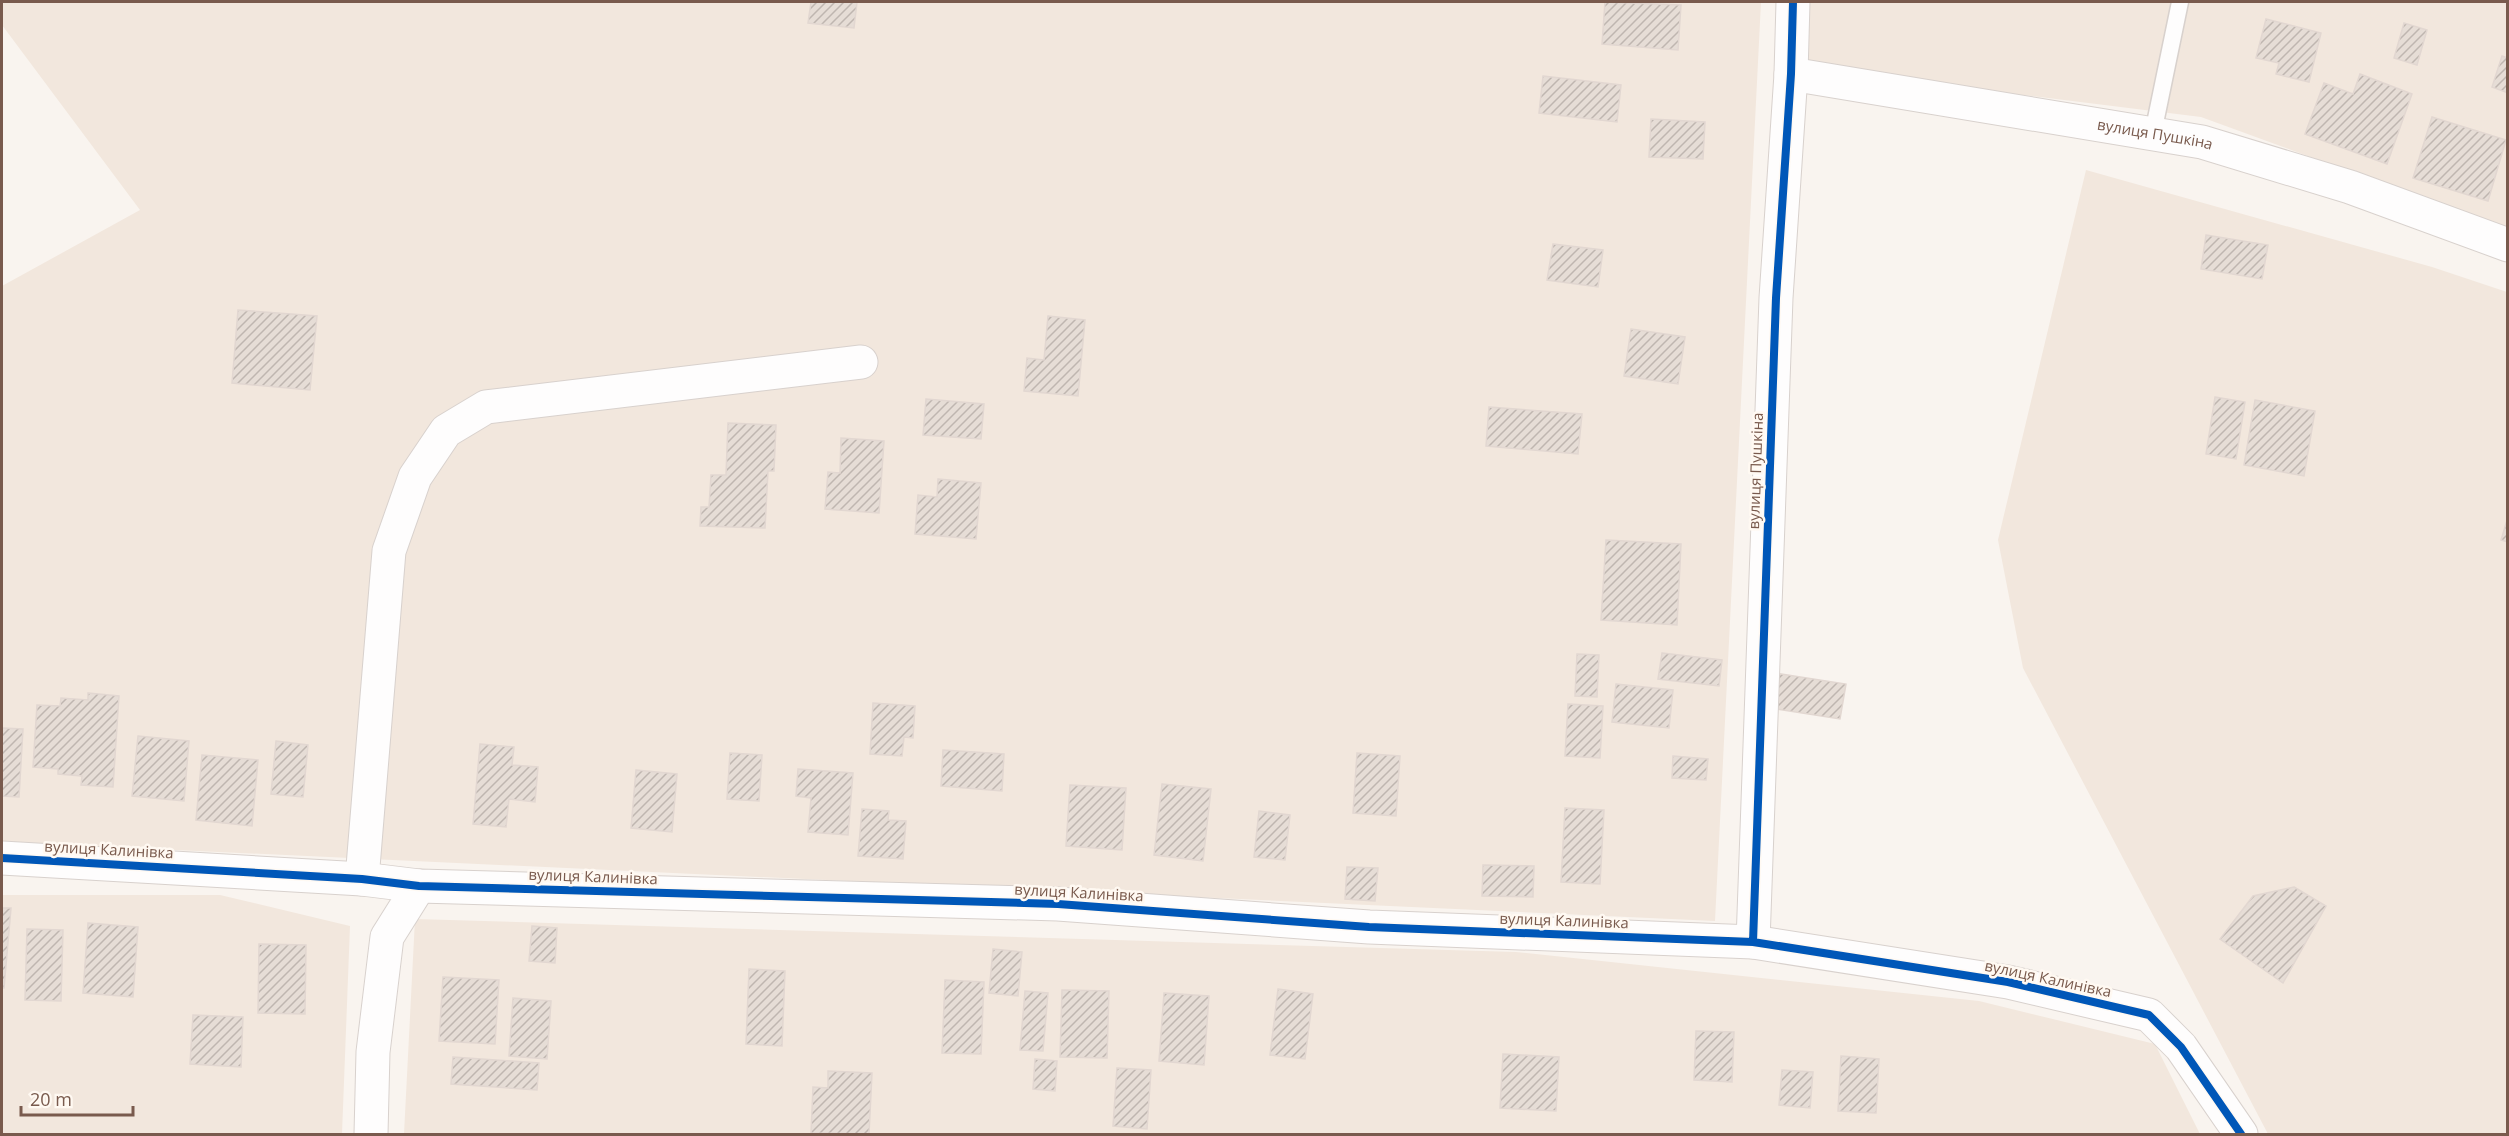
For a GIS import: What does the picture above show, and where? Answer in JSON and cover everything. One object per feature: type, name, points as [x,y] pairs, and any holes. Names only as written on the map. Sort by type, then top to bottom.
[{"type":"street","name":"вулиця Пушкіна","points":[[1752,942],[1776,298],[1791,74],[1792,2]]},
{"type":"street","name":"вулиця Пушкіна","points":[[1791,74],[2202,142],[2350,187],[2508,245]]},
{"type":"street","points":[[362,879],[389,551],[415,477],[446,430],[486,407],[861,362]]},
{"type":"street","name":"вулиця Калинівка","points":[[2,858],[362,879],[419,886],[1058,904],[1369,927],[1752,942],[2008,982],[2149,1015],[2181,1047],[2241,1134]]},
{"type":"street","points":[[371,1134],[373,1052],[387,937],[419,886]]},
{"type":"lane","points":[[2153,133],[2180,2]]},
{"type":"shaded area","points":[[2,2],[1761,2],[1715,921],[2,842],[2,286],[140,210],[2,25]]},
{"type":"shaded area","points":[[1803,2],[2507,2],[2507,229],[2201,117],[1799,67]]},
{"type":"shaded area","points":[[2086,170],[2432,267],[2507,292],[2507,1134],[2268,1134],[2023,668],[1998,540]]},
{"type":"shaded area","points":[[2,895],[220,895],[350,926],[342,1134],[2,1134]]},
{"type":"shaded area","points":[[415,919],[1516,952],[1979,1001],[2155,1044],[2200,1134],[404,1134]]},
{"type":"building","points":[[811,2],[857,2],[854,28],[808,23]]},
{"type":"building","points":[[1605,2],[1681,5],[1678,50],[1602,44]]},
{"type":"building","points":[[2266,19],[2321,33],[2309,82],[2276,74],[2279,63],[2256,58]]},
{"type":"building","points":[[2404,23],[2427,30],[2417,65],[2394,58]]},
{"type":"building","points":[[2502,56],[2508,58],[2508,93],[2492,87]]},
{"type":"building","points":[[2360,74],[2412,94],[2387,164],[2305,134],[2324,83],[2353,94]]},
{"type":"building","points":[[1543,76],[1621,85],[1617,122],[1539,113]]},
{"type":"building","points":[[2432,117],[2506,140],[2488,201],[2413,178]]},
{"type":"building","points":[[1651,119],[1705,122],[1703,159],[1649,157]]},
{"type":"building","points":[[2206,235],[2268,245],[2262,279],[2201,269]]},
{"type":"building","points":[[1553,244],[1603,250],[1598,287],[1547,280]]},
{"type":"building","points":[[238,310],[317,316],[310,390],[232,383]]},
{"type":"building","points":[[1048,316],[1085,320],[1078,396],[1024,391],[1027,358],[1044,360]]},
{"type":"building","points":[[1631,329],[1685,337],[1678,384],[1624,376]]},
{"type":"building","points":[[2215,397],[2245,402],[2236,459],[2206,454]]},
{"type":"building","points":[[926,399],[984,404],[981,439],[923,435]]},
{"type":"building","points":[[2255,400],[2315,411],[2304,476],[2244,465]]},
{"type":"building","points":[[1489,407],[1582,414],[1578,454],[1486,446]]},
{"type":"building","points":[[728,423],[776,425],[774,471],[768,471],[765,528],[700,526],[701,507],[709,507],[711,475],[726,475]]},
{"type":"building","points":[[841,438],[884,441],[879,513],[825,509],[828,472],[840,473]]},
{"type":"building","points":[[938,479],[981,483],[976,539],[915,534],[918,495],[937,497]]},
{"type":"building","points":[[2508,517],[2508,542],[2501,540]]},
{"type":"building","points":[[1606,540],[1681,544],[1677,625],[1601,620]]},
{"type":"building","points":[[1662,653],[1722,660],[1719,686],[1658,679]]},
{"type":"building","points":[[1577,654],[1599,655],[1597,697],[1575,696]]},
{"type":"building","points":[[1775,673],[1846,684],[1840,719],[1770,708]]},
{"type":"building","points":[[1616,684],[1673,690],[1669,728],[1612,722]]},
{"type":"building","points":[[88,693],[119,696],[113,787],[81,785],[82,776],[58,774],[58,769],[33,767],[37,705],[60,706],[61,698],[88,700]]},
{"type":"building","points":[[873,703],[915,706],[913,738],[904,737],[902,756],[870,754]]},
{"type":"building","points":[[1568,704],[1603,706],[1600,758],[1565,756]]},
{"type":"building","points":[[2,728],[23,729],[19,797],[2,796]]},
{"type":"building","points":[[138,736],[189,741],[184,801],[132,796]]},
{"type":"building","points":[[276,741],[308,745],[303,797],[271,794]]},
{"type":"building","points":[[480,744],[514,747],[512,765],[538,767],[535,802],[509,799],[506,827],[473,824]]},
{"type":"building","points":[[943,750],[1004,754],[1002,791],[941,786]]},
{"type":"building","points":[[730,753],[762,755],[759,801],[727,799]]},
{"type":"building","points":[[1357,753],[1400,756],[1396,816],[1353,813]]},
{"type":"building","points":[[202,755],[258,760],[252,826],[196,820]]},
{"type":"building","points":[[1673,756],[1708,759],[1706,780],[1672,778]]},
{"type":"building","points":[[798,769],[853,773],[848,835],[808,832],[811,798],[796,796]]},
{"type":"building","points":[[636,770],[677,774],[672,832],[631,828]]},
{"type":"building","points":[[1162,784],[1211,789],[1203,861],[1154,855]]},
{"type":"building","points":[[1070,785],[1126,788],[1122,850],[1066,846]]},
{"type":"building","points":[[1565,808],[1604,810],[1600,884],[1561,882]]},
{"type":"building","points":[[862,809],[889,811],[888,820],[906,821],[903,859],[858,856]]},
{"type":"building","points":[[1259,811],[1290,815],[1285,860],[1254,857]]},
{"type":"building","points":[[1483,865],[1534,866],[1533,897],[1482,896]]},
{"type":"building","points":[[1347,867],[1378,868],[1375,901],[1345,899]]},
{"type":"building","points":[[2294,887],[2326,906],[2283,983],[2220,939],[2253,896]]},
{"type":"building","points":[[2,908],[11,908],[4,988],[2,988]]},
{"type":"building","points":[[88,923],[138,927],[133,997],[83,993]]},
{"type":"building","points":[[532,926],[557,928],[555,963],[529,961]]},
{"type":"building","points":[[27,929],[63,930],[61,1001],[25,1000]]},
{"type":"building","points":[[259,944],[306,945],[305,1014],[258,1013]]},
{"type":"building","points":[[993,949],[1022,952],[1018,996],[989,993]]},
{"type":"building","points":[[749,969],[785,971],[782,1046],[746,1044]]},
{"type":"building","points":[[443,977],[499,980],[495,1044],[439,1041]]},
{"type":"building","points":[[945,980],[984,982],[981,1054],[942,1053]]},
{"type":"building","points":[[1278,989],[1313,994],[1305,1059],[1270,1055]]},
{"type":"building","points":[[1062,990],[1109,991],[1107,1058],[1060,1057]]},
{"type":"building","points":[[1025,991],[1048,993],[1043,1051],[1020,1050]]},
{"type":"building","points":[[1164,993],[1209,996],[1204,1065],[1159,1061]]},
{"type":"building","points":[[513,998],[551,1001],[547,1059],[509,1056]]},
{"type":"building","points":[[193,1015],[243,1017],[241,1067],[190,1064]]},
{"type":"building","points":[[1696,1031],[1734,1032],[1732,1082],[1694,1080]]},
{"type":"building","points":[[1503,1054],[1559,1057],[1556,1111],[1500,1108]]},
{"type":"building","points":[[1841,1056],[1879,1059],[1876,1113],[1838,1111]]},
{"type":"building","points":[[453,1057],[539,1063],[537,1090],[451,1084]]},
{"type":"building","points":[[1035,1059],[1057,1061],[1055,1091],[1033,1089]]},
{"type":"building","points":[[1117,1068],[1151,1070],[1147,1129],[1113,1126]]},
{"type":"building","points":[[1782,1070],[1813,1072],[1810,1108],[1779,1105]]},
{"type":"building","points":[[828,1071],[872,1073],[869,1134],[811,1133],[813,1087],[828,1088]]},
{"type":"cycle path","points":[[1753,942],[1776,298],[1791,74],[1793,2]]},
{"type":"cycle path","points":[[2,858],[362,879],[419,886],[1058,904],[1369,927],[1753,942],[2008,982],[2149,1015],[2181,1047],[2241,1134]]}]
